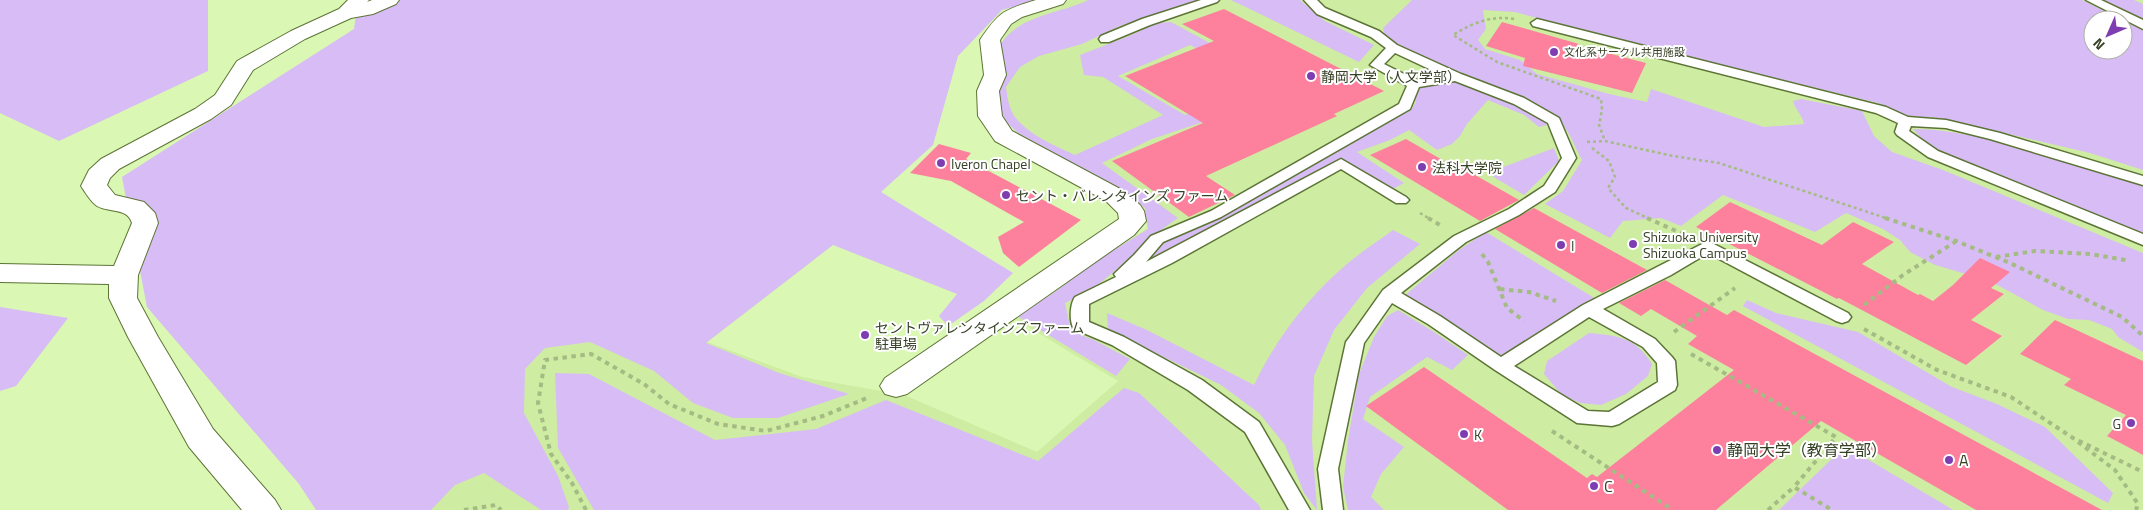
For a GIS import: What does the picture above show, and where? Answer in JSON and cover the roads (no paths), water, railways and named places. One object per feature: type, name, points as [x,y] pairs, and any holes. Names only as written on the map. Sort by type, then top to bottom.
[{"type":"street","points":[[264,510],[201,438],[143,338],[123,298],[124,275],[145,223],[142,213],[135,208],[106,200],[94,186],[98,175],[110,164],[203,114],[223,100],[245,66],[264,53],[352,6],[366,10],[389,0]]},
{"type":"street","points":[[896,386],[1125,229],[1133,221],[1131,211],[1115,196],[1002,136],[990,116],[988,91],[995,75],[990,40],[1004,20],[1015,13],[1056,0]]},
{"type":"street","points":[[0,272],[124,275]]},
{"type":"lane","points":[[1106,39],[1146,22],[1213,0]]},
{"type":"lane","points":[[1310,0],[1322,11],[1375,34],[1393,48],[1456,77],[1519,100],[1554,121],[1570,158],[1550,189],[1514,212],[1460,238],[1389,294],[1355,342],[1328,469],[1333,510]]},
{"type":"lane","points":[[2092,0],[2143,25]]},
{"type":"lane","points":[[1537,24],[1881,110],[1905,122],[1946,124],[1995,136],[2143,181]]},
{"type":"lane","points":[[1393,48],[1376,65],[1414,84],[1456,77]]},
{"type":"lane","points":[[1102,292],[1140,259],[1157,239],[1216,214],[1406,106],[1414,84]]},
{"type":"lane","points":[[1905,122],[1902,132],[1932,154],[2143,240]]},
{"type":"lane","points":[[1300,510],[1252,427],[1195,385],[1118,341],[1080,325],[1081,301],[1166,259],[1341,162],[1401,200]]},
{"type":"lane","points":[[1501,366],[1584,312],[1665,271],[1708,246],[1842,317]]},
{"type":"lane","points":[[1389,294],[1434,320],[1501,366],[1584,418],[1612,419],[1668,385],[1666,361],[1649,344],[1584,312]]},
{"type":"place","name":"文化系サークル共用施設","points":[[1554,52]]},
{"type":"place","name":"静岡大学（人文学部）","points":[[1311,76]]},
{"type":"place","name":"Iveron Chapel","points":[[941,163]]},
{"type":"place","name":"法科大学院","points":[[1422,167]]},
{"type":"place","name":"セント・バレンタインズ ファーム","points":[[1006,195]]},
{"type":"place","name":"Shizuoka University Shizuoka Campus","points":[[1633,244]]},
{"type":"place","name":"I","points":[[1561,245]]},
{"type":"place","name":"セントヴァレンタインズファーム 駐車場","points":[[865,335]]},
{"type":"place","name":"G","points":[[2131,423]]},
{"type":"place","name":"K","points":[[1464,434]]},
{"type":"place","name":"静岡大学（教育学部）","points":[[1717,450]]},
{"type":"place","name":"A","points":[[1949,460]]},
{"type":"place","name":"C","points":[[1594,486]]}]
